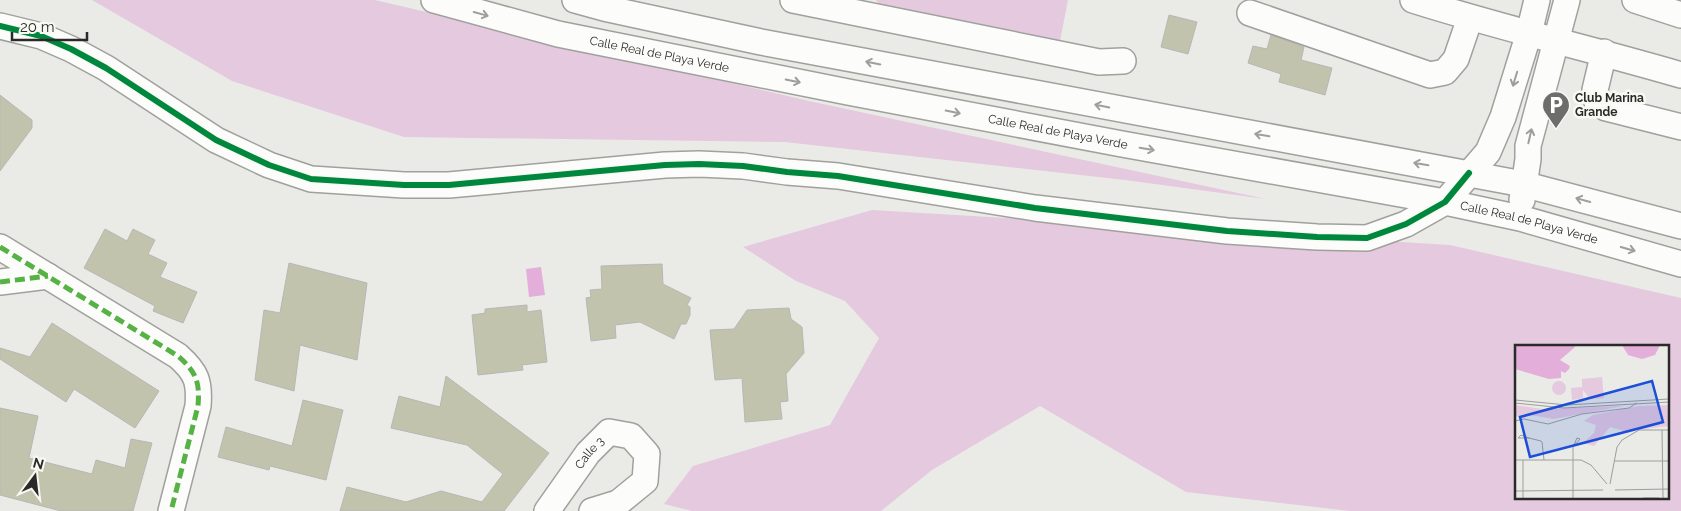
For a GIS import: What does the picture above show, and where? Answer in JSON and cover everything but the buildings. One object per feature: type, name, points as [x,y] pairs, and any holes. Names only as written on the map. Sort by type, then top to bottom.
[{"type":"street","points":[[575,0],[761,42],[1524,184],[1681,226]]},
{"type":"street","points":[[793,0],[1099,62],[1123,60]]},
{"type":"street","points":[[1413,0],[1470,18],[1556,42],[1604,52],[1681,75]]},
{"type":"street","points":[[0,26],[40,36],[71,48],[106,68],[216,140],[270,165],[311,179],[404,185],[449,185],[665,165],[743,166],[838,176],[1035,208],[1227,231],[1367,238],[1406,224],[1446,202],[1488,152],[1503,117],[1538,0]]},
{"type":"street","points":[[1520,218],[1528,146],[1567,0]]},
{"type":"street","points":[[1636,0],[1681,15]]},
{"type":"street","name":"Calle Real de Playa Verde","points":[[448,2],[558,34],[597,42],[1048,130],[1446,202],[1520,218],[1681,264]]},
{"type":"street","points":[[597,42],[604,8]]},
{"type":"street","points":[[1250,13],[1430,75],[1445,72],[1456,59],[1470,18]]},
{"type":"street","points":[[755,73],[761,42]]},
{"type":"street","points":[[1604,52],[1595,90],[1597,102],[1606,108],[1681,128]]},
{"type":"street","points":[[900,102],[909,70]]},
{"type":"street","points":[[1048,130],[1055,97]]},
{"type":"street","points":[[0,247],[178,356],[191,367],[198,384],[198,406],[172,511]]},
{"type":"street","points":[[0,282],[48,276]]},
{"type":"street","name":"Calle 3","points":[[547,511],[588,453],[609,432],[631,436],[647,454],[645,481],[618,503],[592,511]]},
{"type":"shaded area","points":[[92,0],[375,0],[809,101],[1266,199],[1125,180],[785,142],[404,137],[232,81]]},
{"type":"shaded area","points":[[876,0],[1068,0],[1059,46],[886,13]]},
{"type":"shaded area","points":[[872,210],[1450,245],[1681,298],[1681,511],[1350,511],[1186,492],[1040,406],[932,470],[881,511],[692,511],[664,504],[693,466],[830,425],[879,338],[845,301],[796,281],[743,247]]},
{"type":"shaded area","points":[[541,267],[545,295],[529,297],[526,269]]},
{"type":"marked path","points":[[0,247],[178,356],[193,372],[197,383],[198,406],[171,511]]},
{"type":"marked path","points":[[0,282],[48,276]]},
{"type":"cycle path","points":[[0,26],[41,36],[71,49],[106,68],[216,140],[269,165],[311,179],[404,185],[449,185],[665,165],[743,166],[838,176],[1035,208],[1227,231],[1367,238],[1406,224],[1445,202],[1469,173]]},
{"type":"place","name":"Club Marina Grande","points":[[1556,129]]}]
